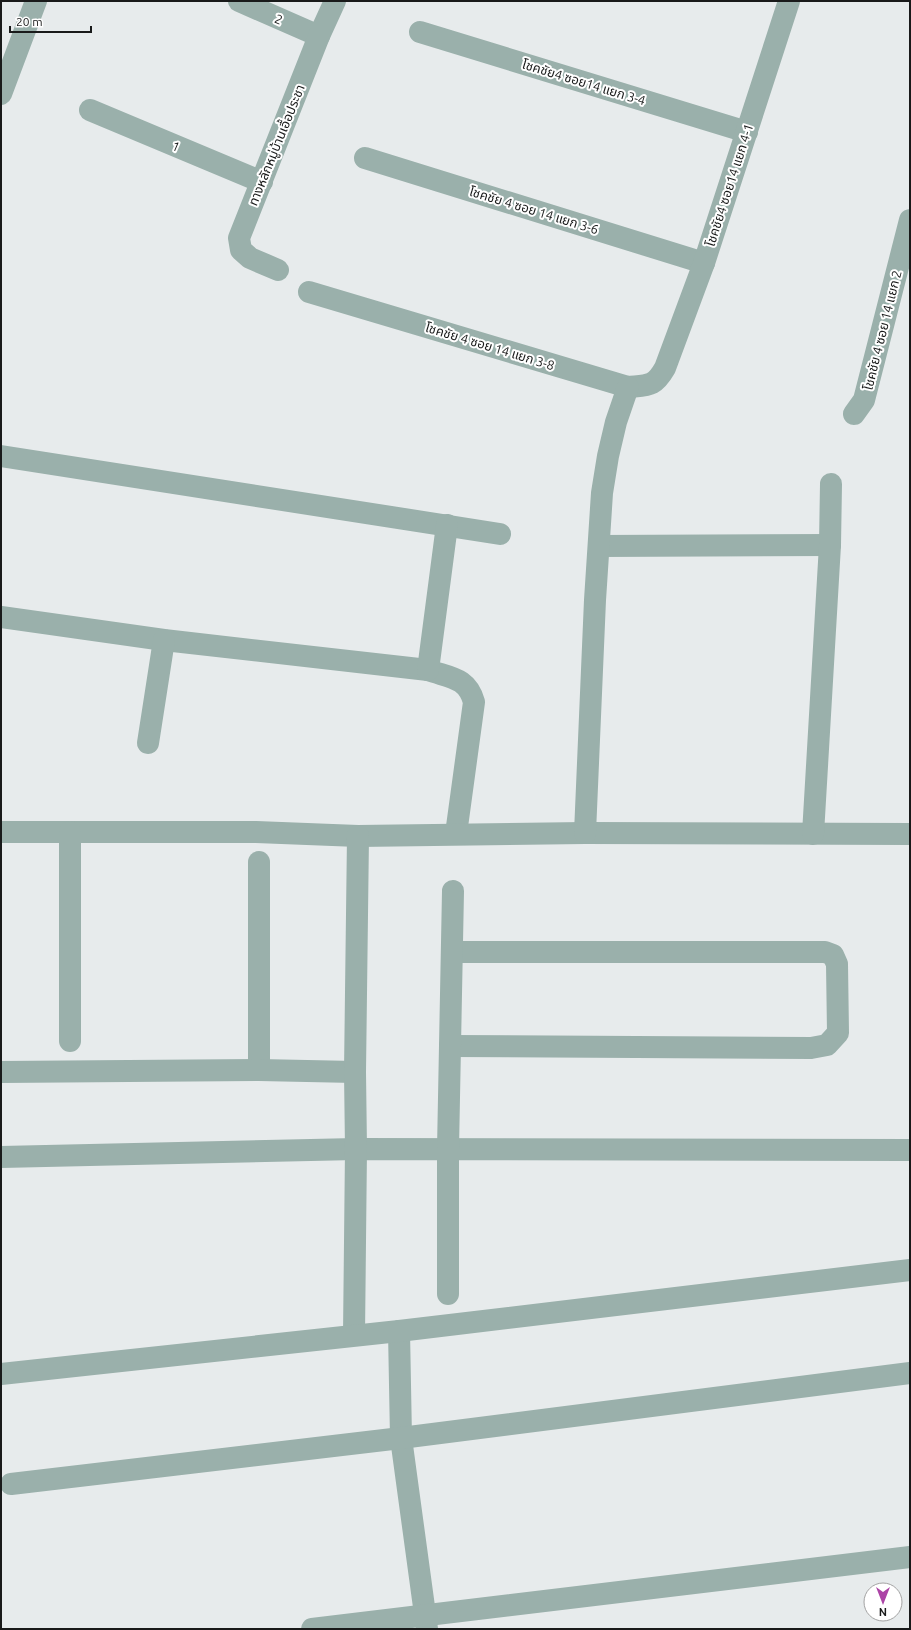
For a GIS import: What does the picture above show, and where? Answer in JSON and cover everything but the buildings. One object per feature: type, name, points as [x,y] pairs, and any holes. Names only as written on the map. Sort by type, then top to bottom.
[{"type":"street","points":[[1,94],[36,1]]},
{"type":"street","name":"2","points":[[239,1],[319,36]]},
{"type":"street","name":"ทางหลักหมู่บ้านเอื้อประชา","points":[[278,270],[250,258],[241,250],[239,238],[319,36],[336,1]]},
{"type":"street","name":"โชคชัย4 ซอย14 แยก 4-1","points":[[664,368],[704,263],[789,1]]},
{"type":"street","name":"โชคชัย4 ซอย14 แยก 3-4","points":[[420,32],[747,132]]},
{"type":"street","name":"1","points":[[90,110],[262,182]]},
{"type":"street","name":"โชคชัย 4 ซอย 14 แยก 3-6","points":[[365,158],[704,263]]},
{"type":"street","name":"โชคชัย 4 ซอย 14 แยก 2","points":[[854,414],[864,400],[910,220]]},
{"type":"street","name":"โชคชัย 4 ซอย 14 แยก 3-8","points":[[309,292],[628,387],[646,385],[658,380],[664,368]]},
{"type":"street","points":[[585,833],[602,493],[608,456],[616,422],[628,387]]},
{"type":"street","points":[[1,456],[500,534]]},
{"type":"street","points":[[813,834],[830,545],[831,484]]},
{"type":"street","points":[[428,670],[447,525]]},
{"type":"street","points":[[599,546],[830,545]]},
{"type":"street","points":[[1,617],[164,640],[428,670],[464,682],[472,693],[474,702],[456,834]]},
{"type":"street","points":[[148,743],[164,640]]},
{"type":"street","points":[[1,832],[256,832],[358,836],[585,833],[910,834]]},
{"type":"street","points":[[70,832],[70,1041]]},
{"type":"street","points":[[354,1335],[358,836]]},
{"type":"street","points":[[259,862],[259,1070]]},
{"type":"street","points":[[448,1294],[448,1149],[453,891]]},
{"type":"street","points":[[450,1046],[811,1048],[827,1045],[838,1033],[837,964],[833,955],[825,952],[452,952]]},
{"type":"street","points":[[1,1072],[259,1070],[355,1072]]},
{"type":"street","points":[[1,1157],[356,1149],[910,1150]]},
{"type":"street","points":[[1,1374],[354,1335],[399,1332],[910,1270]]},
{"type":"street","points":[[399,1332],[401,1438],[426,1622]]},
{"type":"street","points":[[11,1484],[401,1438],[910,1373]]},
{"type":"street","points":[[312,1629],[426,1622],[910,1557]]}]
